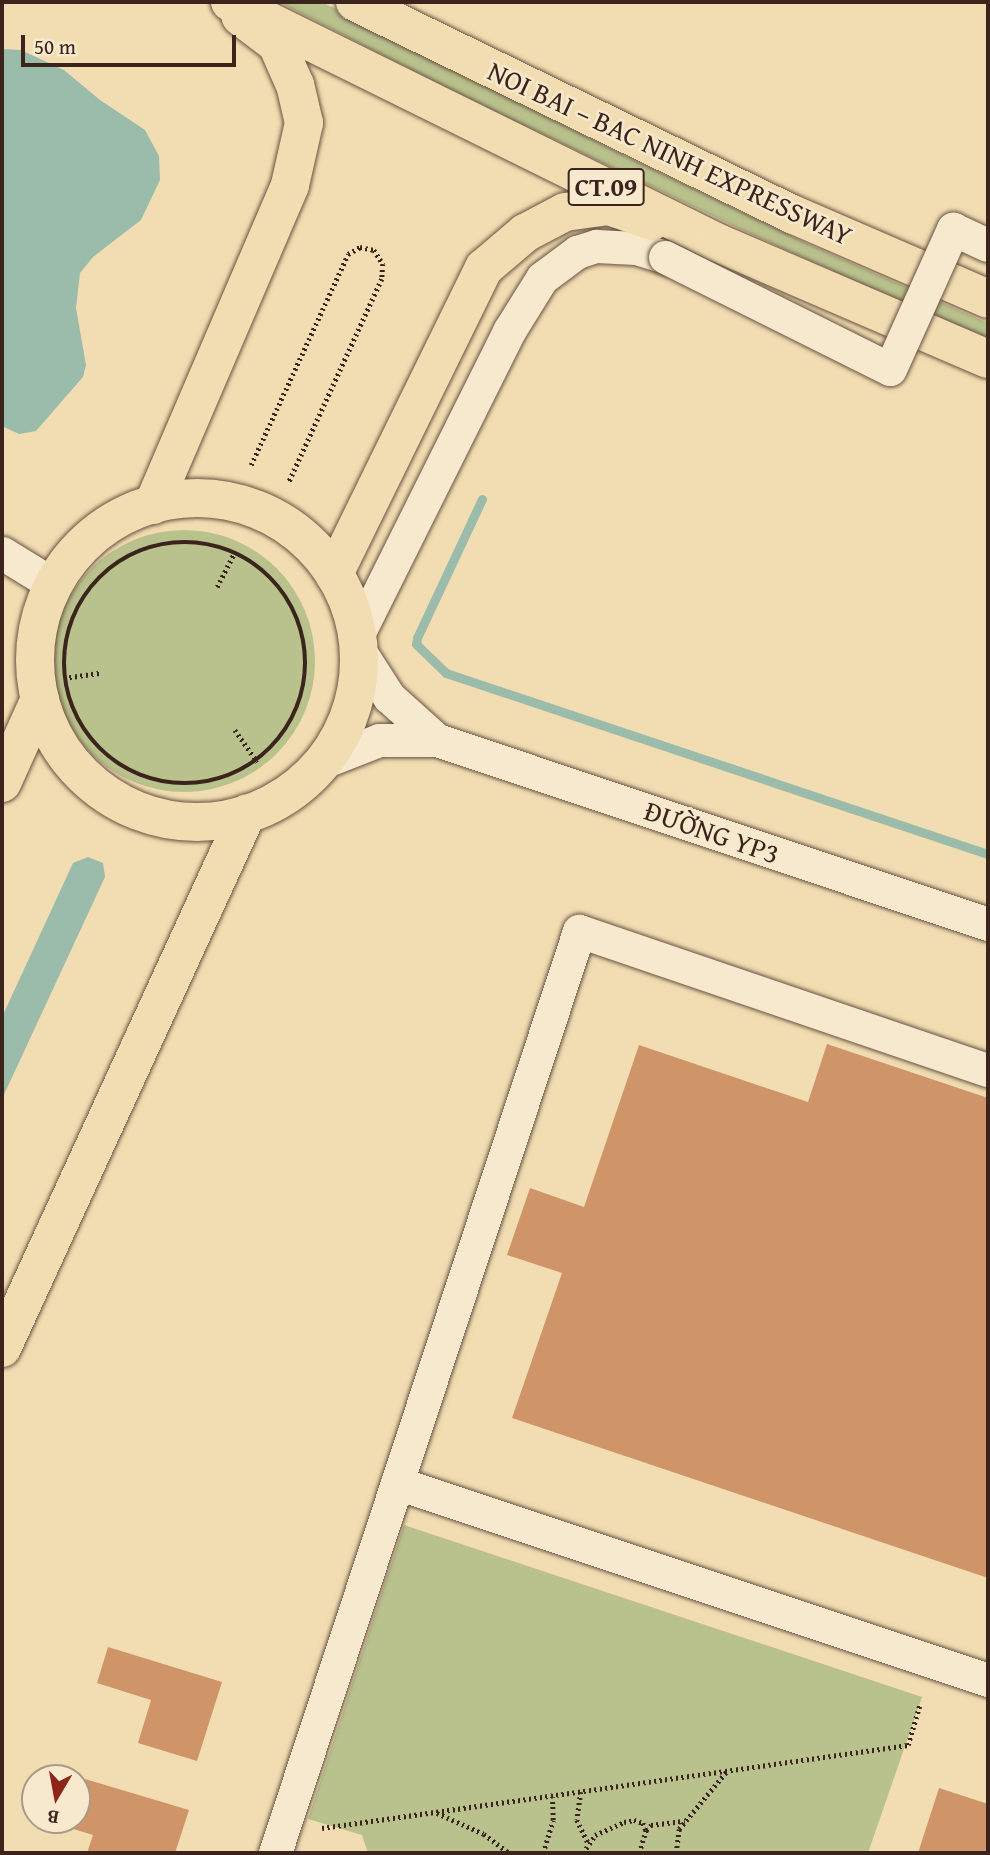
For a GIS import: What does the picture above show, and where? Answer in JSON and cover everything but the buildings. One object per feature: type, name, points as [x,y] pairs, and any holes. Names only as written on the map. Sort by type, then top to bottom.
[{"type":"main road","points":[[153,505],[290,185],[304,123],[295,85],[277,44],[221,2]]},
{"type":"main road","name":"NOI BAI – BAC NINH EXPRESSWAY","points":[[230,2],[716,242],[988,359]]},
{"type":"main road","name":"NOI BAI – BAC NINH EXPRESSWAY","points":[[355,2],[792,214],[988,299]]},
{"type":"main road","points":[[334,574],[484,268],[524,233],[565,212],[609,206],[716,242]]},
{"type":"main road","points":[[188,499],[212,499],[258,510],[298,534],[334,574],[352,611],[358,642],[359,671],[351,710],[323,762],[290,792],[247,813],[212,820],[157,816],[118,800],[85,776],[52,731],[52,689],[36,646],[41,615],[54,585],[75,553],[120,518],[153,505],[188,499]]},
{"type":"main road","points":[[2,783],[52,689]]},
{"type":"main road","points":[[2,1348],[247,813]]},
{"type":"street","points":[[437,740],[389,696],[358,642],[509,331],[542,278],[577,252],[596,246],[636,248],[665,257],[890,369],[953,229],[988,245]]},
{"type":"street","points":[[2,553],[54,585]]},
{"type":"street","points":[[323,762],[379,740],[437,740]]},
{"type":"street","name":"ĐƯỜNG YP3","points":[[437,740],[988,924]]},
{"type":"street","points":[[275,1853],[579,931],[988,1070]]},
{"type":"street","points":[[397,1483],[988,1680]]},
{"type":"path","points":[[251,465],[348,254],[360,247],[374,250],[383,264],[382,279],[289,482]]},
{"type":"path","points":[[179,542],[213,545],[260,568],[284,593],[300,623],[307,657],[299,708],[282,737],[257,762],[226,777],[192,784],[166,783],[133,773],[111,759],[86,734],[70,704],[52,689],[72,619],[89,589],[114,565],[144,549],[179,542]]},
{"type":"path","points":[[218,587],[234,553]]},
{"type":"path","points":[[52,689],[101,673]]},
{"type":"path","points":[[235,730],[257,762]]},
{"type":"path","points":[[322,1828],[908,1745],[920,1703]]},
{"type":"path","points":[[676,1853],[679,1829],[727,1771]]},
{"type":"path","points":[[581,1792],[576,1811],[588,1843]]},
{"type":"path","points":[[543,1853],[553,1820],[552,1796]]},
{"type":"path","points":[[437,1813],[484,1835],[509,1853]]},
{"type":"path","points":[[583,1853],[595,1835],[634,1819],[643,1824],[646,1830],[639,1853]]},
{"type":"path","points":[[646,1830],[661,1823],[685,1821]]},
{"type":"green space","points":[[279,2],[322,2],[613,150],[810,245],[988,323],[988,342],[734,226],[455,92]]},
{"type":"green space","points":[[184,530],[210,532],[234,540],[257,552],[277,568],[293,588],[305,611],[313,635],[313,687],[305,711],[293,734],[277,754],[257,770],[234,782],[210,790],[184,792],[158,790],[134,782],[111,770],[91,754],[75,734],[63,711],[55,687],[53,661],[55,635],[63,611],[75,588],[91,568],[111,552],[134,540],[158,532]]},
{"type":"green space","points":[[404,1525],[922,1697],[868,1853],[368,1853],[362,1835],[308,1819]]},
{"type":"shaded area","points":[[2,49],[21,50],[64,70],[100,100],[145,130],[159,156],[160,180],[141,220],[93,257],[80,273],[76,308],[86,365],[83,377],[36,431],[19,434],[2,426]]},
{"type":"shaded area","points":[[88,857],[103,863],[105,877],[2,1099],[2,1017],[73,863]]},
{"type":"waterway","points":[[482,499],[417,638],[416,644],[446,673],[988,854]]}]
